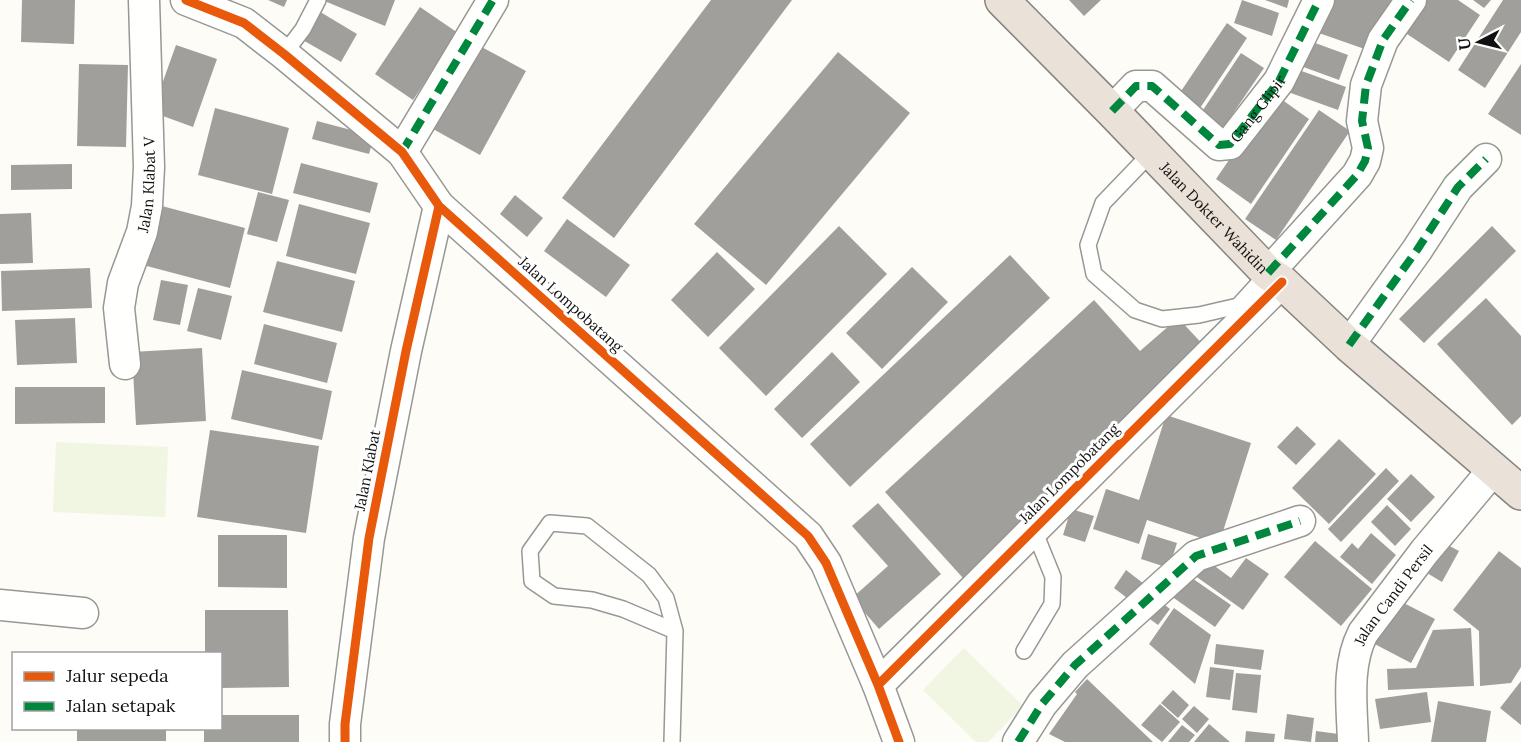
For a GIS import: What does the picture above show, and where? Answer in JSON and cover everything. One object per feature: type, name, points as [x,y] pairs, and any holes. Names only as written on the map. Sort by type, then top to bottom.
[{"type":"highway","name":"Jalan Dokter Wahidin","points":[[1002,0],[1275,278],[1521,494]]},
{"type":"street","name":"Jalan Klabat V","points":[[125,364],[119,308],[123,283],[142,232],[147,206],[149,167],[144,0]]},
{"type":"street","name":"Jalan Lompobatang","points":[[186,0],[244,23],[402,152],[439,206],[808,536],[826,563],[878,685],[899,742]]},
{"type":"street","points":[[402,152],[493,0]]},
{"type":"street","name":"Gang Glipir","points":[[1112,111],[1136,86],[1152,86],[1219,145],[1230,144],[1279,81],[1319,0]]},
{"type":"street","name":"Jalan Lompobatang","points":[[878,685],[1034,530],[1275,278],[1357,175],[1365,161],[1368,148],[1362,121],[1366,85],[1383,40],[1411,0]]},
{"type":"street","points":[[1349,345],[1417,250],[1458,187],[1486,159]]},
{"type":"street","name":"Jalan Klabat","points":[[345,742],[345,724],[369,538],[406,351],[439,206]]},
{"type":"street","name":"Jalan Candi Persil","points":[[1353,742],[1352,668],[1355,647],[1425,550],[1493,470]]},
{"type":"street","points":[[1018,742],[1042,704],[1075,666],[1196,556],[1300,521]]},
{"type":"street","points":[[0,605],[83,613]]},
{"type":"lane","points":[[284,54],[303,29],[318,0]]},
{"type":"lane","points":[[1152,152],[1103,203],[1088,245],[1094,274],[1135,310],[1162,319],[1198,315],[1238,306],[1275,278]]},
{"type":"lane","points":[[672,742],[675,631],[666,598],[649,575],[586,526],[550,523],[530,551],[532,581],[554,596],[592,600],[623,609],[675,631]]},
{"type":"lane","points":[[1024,651],[1052,604],[1053,577],[1034,530]]},
{"type":"green space","points":[[56,442],[168,447],[165,517],[53,512]]},
{"type":"green space","points":[[964,648],[1023,706],[988,742],[976,742],[923,690]]},
{"type":"building","points":[[22,0],[75,0],[74,44],[21,42]]},
{"type":"building","points":[[268,0],[287,0],[284,7]]},
{"type":"building","points":[[322,0],[395,0],[385,26]]},
{"type":"building","points":[[711,0],[792,0],[614,238],[562,198]]},
{"type":"building","points":[[1069,0],[1101,0],[1084,16]]},
{"type":"building","points":[[1242,0],[1279,13],[1272,36],[1234,23]]},
{"type":"building","points":[[1265,0],[1289,0],[1287,8]]},
{"type":"building","points":[[1327,0],[1395,0],[1376,53],[1316,32]]},
{"type":"building","points":[[1425,0],[1458,0],[1480,15],[1449,62],[1404,32]]},
{"type":"building","points":[[1473,0],[1491,0],[1484,8]]},
{"type":"building","points":[[1503,0],[1521,0],[1521,32],[1485,88],[1458,70]]},
{"type":"building","points":[[420,7],[458,33],[413,100],[375,74]]},
{"type":"building","points":[[317,10],[357,34],[341,62],[301,39]]},
{"type":"building","points":[[1227,23],[1247,38],[1196,114],[1175,100]]},
{"type":"building","points":[[1307,40],[1348,55],[1339,80],[1298,65]]},
{"type":"building","points":[[176,45],[217,59],[193,127],[152,112]]},
{"type":"building","points":[[478,45],[526,71],[480,155],[433,129]]},
{"type":"building","points":[[838,52],[910,113],[766,285],[694,224]]},
{"type":"building","points":[[1241,53],[1264,68],[1221,131],[1199,116]]},
{"type":"building","points":[[79,64],[128,65],[126,147],[77,146]]},
{"type":"building","points":[[1521,64],[1521,135],[1488,114]]},
{"type":"building","points":[[1296,69],[1346,87],[1338,110],[1288,92]]},
{"type":"building","points":[[1274,94],[1309,119],[1251,204],[1216,179]]},
{"type":"building","points":[[215,108],[289,128],[272,194],[198,175]]},
{"type":"building","points":[[1319,110],[1350,131],[1276,240],[1245,219]]},
{"type":"building","points":[[317,121],[374,136],[369,154],[312,139]]},
{"type":"building","points":[[301,163],[378,183],[370,213],[293,193]]},
{"type":"building","points":[[72,164],[72,189],[11,190],[11,165]]},
{"type":"building","points":[[258,192],[289,200],[277,242],[247,234]]},
{"type":"building","points":[[515,195],[543,218],[527,237],[500,214]]},
{"type":"building","points":[[299,204],[370,223],[356,274],[286,256]]},
{"type":"building","points":[[158,205],[245,228],[230,288],[143,265]]},
{"type":"building","points":[[31,213],[33,263],[0,264],[0,214]]},
{"type":"building","points":[[567,219],[630,265],[606,297],[544,251]]},
{"type":"building","points":[[839,226],[887,274],[766,396],[719,348]]},
{"type":"building","points":[[1492,226],[1516,251],[1424,343],[1399,319]]},
{"type":"building","points":[[717,252],[755,289],[708,337],[671,300]]},
{"type":"building","points":[[1010,255],[1050,298],[850,487],[810,444]]},
{"type":"building","points":[[277,261],[355,281],[342,332],[263,312]]},
{"type":"building","points":[[912,267],[948,302],[882,369],[846,333]]},
{"type":"building","points":[[90,268],[92,308],[2,311],[1,271]]},
{"type":"building","points":[[161,280],[188,285],[180,325],[153,320]]},
{"type":"building","points":[[198,288],[232,296],[221,340],[187,331]]},
{"type":"building","points":[[1486,298],[1521,336],[1521,416],[1512,425],[1437,344]]},
{"type":"building","points":[[1094,300],[1140,351],[1178,318],[1210,352],[963,578],[885,492]]},
{"type":"building","points":[[75,318],[77,363],[17,365],[15,320]]},
{"type":"building","points":[[264,324],[337,343],[327,383],[254,364]]},
{"type":"building","points":[[202,348],[206,421],[136,425],[132,352]]},
{"type":"building","points":[[832,352],[860,382],[802,438],[774,409]]},
{"type":"building","points":[[242,370],[332,391],[322,440],[231,419]]},
{"type":"building","points":[[15,387],[105,387],[105,423],[15,424]]},
{"type":"building","points":[[1166,415],[1251,443],[1219,544],[1147,520],[1139,544],[1093,529],[1106,489],[1139,500]]},
{"type":"building","points":[[1297,426],[1316,444],[1296,465],[1277,447]]},
{"type":"building","points":[[210,430],[319,446],[306,533],[197,517]]},
{"type":"building","points":[[1339,439],[1376,474],[1329,524],[1292,488]]},
{"type":"building","points":[[1386,468],[1399,481],[1341,542],[1328,529]]},
{"type":"building","points":[[1411,474],[1435,497],[1411,522],[1387,499]]},
{"type":"building","points":[[878,503],[941,574],[879,629],[852,598],[888,566],[852,526]]},
{"type":"building","points":[[1387,505],[1411,529],[1395,546],[1371,522]]},
{"type":"building","points":[[1071,509],[1094,516],[1085,542],[1063,535]]},
{"type":"building","points":[[1371,533],[1396,555],[1372,584],[1340,557],[1352,543],[1358,549]]},
{"type":"building","points":[[1148,534],[1177,543],[1169,568],[1141,559]]},
{"type":"building","points":[[218,535],[287,535],[287,588],[218,587]]},
{"type":"building","points":[[1315,541],[1372,589],[1341,626],[1284,577]]},
{"type":"building","points":[[1444,543],[1459,551],[1442,582],[1427,573]]},
{"type":"building","points":[[1499,551],[1521,568],[1521,667],[1511,683],[1480,686],[1479,631],[1453,610]]},
{"type":"building","points":[[1246,558],[1269,574],[1243,610],[1194,575],[1205,559],[1231,578]]},
{"type":"building","points":[[1126,570],[1148,587],[1135,604],[1114,588]]},
{"type":"building","points":[[1186,574],[1231,605],[1215,627],[1171,596]]},
{"type":"building","points":[[1390,596],[1435,619],[1411,663],[1367,640]]},
{"type":"building","points":[[1155,597],[1170,609],[1158,625],[1143,614]]},
{"type":"building","points":[[1174,608],[1211,635],[1195,684],[1149,644]]},
{"type":"building","points":[[205,610],[288,610],[289,687],[222,688],[222,652],[205,652]]},
{"type":"building","points":[[1471,628],[1474,686],[1388,690],[1387,669],[1416,668],[1433,630]]},
{"type":"building","points":[[1216,644],[1264,650],[1261,670],[1214,664]]},
{"type":"building","points":[[1210,667],[1234,670],[1230,700],[1206,697]]},
{"type":"building","points":[[1236,673],[1261,675],[1257,713],[1232,710]]},
{"type":"building","points":[[1087,679],[1153,742],[1065,742],[1049,734],[1077,694],[1075,692]]},
{"type":"building","points":[[1521,681],[1521,725],[1500,708]]},
{"type":"building","points":[[1173,690],[1189,705],[1178,718],[1161,703]]},
{"type":"building","points":[[1427,692],[1431,722],[1380,729],[1375,699]]},
{"type":"building","points":[[1438,701],[1491,711],[1486,742],[1431,742]]},
{"type":"building","points":[[1160,704],[1180,722],[1162,742],[1141,725]]},
{"type":"building","points":[[1194,706],[1209,719],[1197,733],[1182,719]]},
{"type":"building","points":[[1287,714],[1314,718],[1311,742],[1284,739]]},
{"type":"building","points":[[222,715],[299,715],[299,742],[204,742],[204,730],[222,730]]},
{"type":"building","points":[[1209,724],[1230,742],[1194,742]]},
{"type":"building","points":[[1182,725],[1195,735],[1189,742],[1168,742]]},
{"type":"building","points":[[77,730],[166,730],[166,741],[77,741]]},
{"type":"building","points":[[1246,731],[1275,734],[1274,742],[1245,742]]},
{"type":"building","points":[[1316,731],[1346,735],[1345,742],[1315,742]]},
{"type":"marked path","points":[[402,152],[493,0]]},
{"type":"marked path","points":[[1112,111],[1136,86],[1152,86],[1219,145],[1230,144],[1279,81],[1319,0]]},
{"type":"marked path","points":[[1268,273],[1357,175],[1365,161],[1368,148],[1362,121],[1366,85],[1383,40],[1411,0]]},
{"type":"marked path","points":[[1349,345],[1417,250],[1458,187],[1486,159]]},
{"type":"marked path","points":[[1018,742],[1042,704],[1075,665],[1196,556],[1300,521]]},
{"type":"cycle path","points":[[186,0],[244,23],[402,152],[439,206],[808,536],[826,563],[878,685],[899,742]]},
{"type":"cycle path","points":[[345,742],[345,724],[369,538],[406,351],[439,206]]},
{"type":"cycle path","points":[[878,685],[1282,282]]}]
